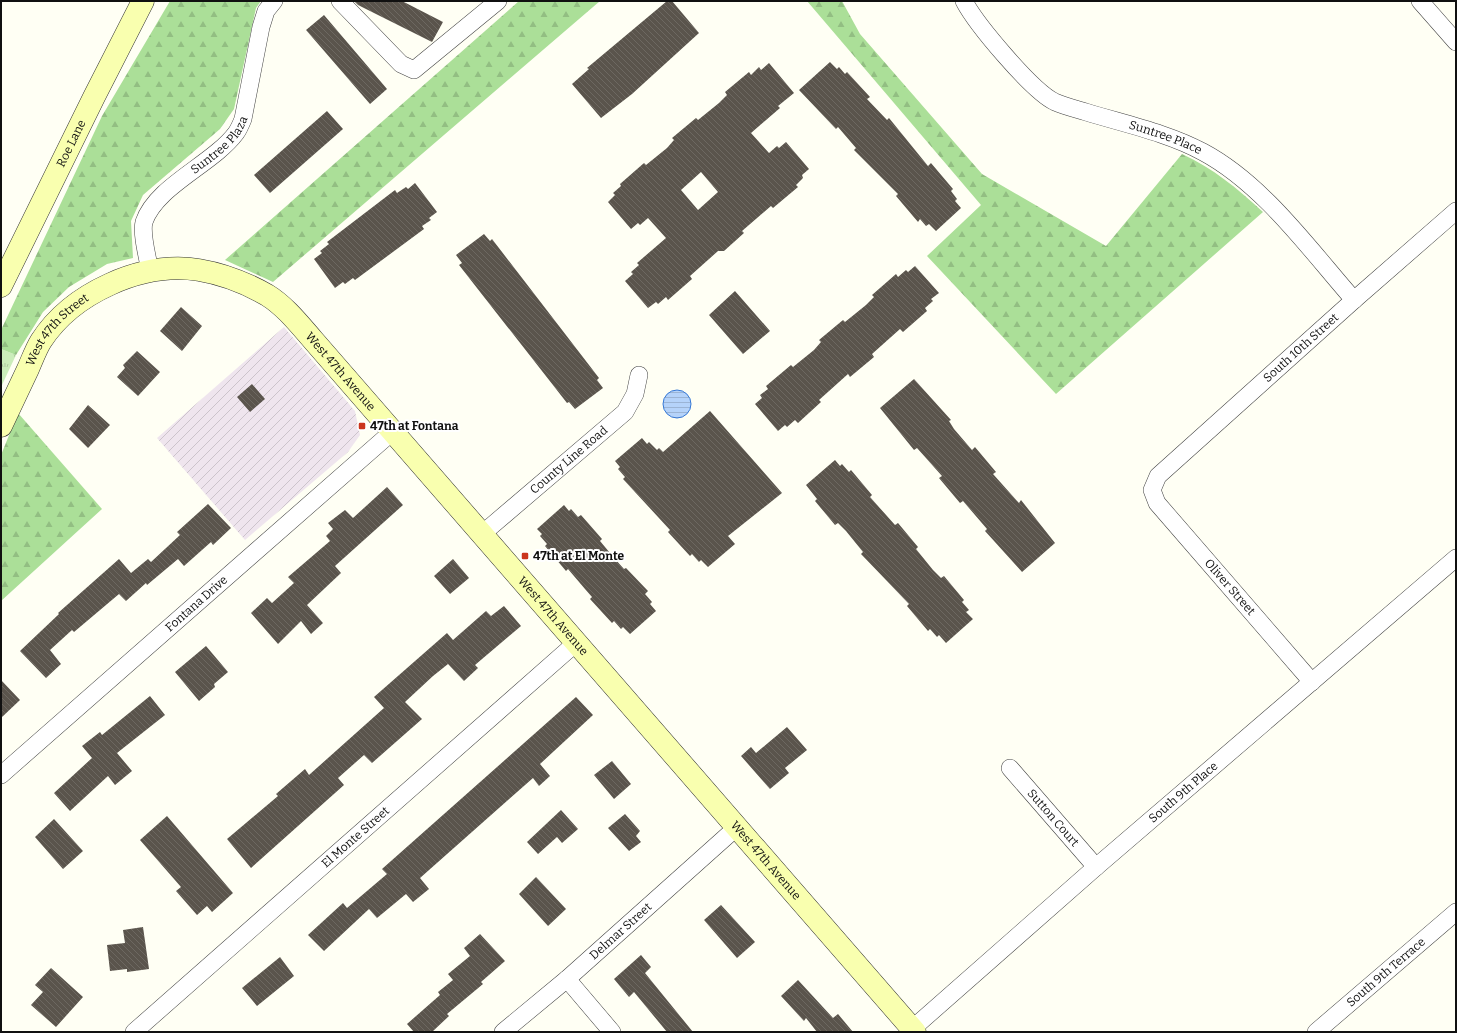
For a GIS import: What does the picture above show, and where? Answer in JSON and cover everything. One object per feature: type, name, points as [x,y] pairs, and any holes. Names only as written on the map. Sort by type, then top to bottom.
[{"type":"street","name":"Roe Lane","points":[[1,286],[94,96],[143,1]]},
{"type":"street","name":"Suntree Plaza","points":[[150,271],[144,224],[153,206],[165,193],[220,149],[237,133],[243,119],[261,27],[266,11],[274,1]]},
{"type":"street","points":[[340,1],[401,64],[414,70],[498,1]]},
{"type":"street","name":"Suntree Place","points":[[964,1],[987,33],[1028,81],[1054,101],[1164,136],[1203,152],[1231,170],[1260,193],[1354,300]]},
{"type":"street","points":[[1420,1],[1456,42]]},
{"type":"street","name":"South 10th Street","points":[[1152,490],[1158,476],[1354,300],[1456,211]]},
{"type":"street","name":"West 47th Avenue","points":[[150,271],[198,270],[221,275],[245,284],[269,296],[290,314],[914,1030]]},
{"type":"street","name":"West 47th Street","points":[[1,426],[41,342],[55,325],[78,302],[97,290],[123,278],[150,271]]},
{"type":"street","name":"County Line Road","points":[[482,534],[625,412],[635,394],[639,375]]},
{"type":"street","name":"Fontana Drive","points":[[1,775],[392,432]]},
{"type":"street","name":"Oliver Street","points":[[1152,490],[1157,503],[1312,682]]},
{"type":"street","name":"South 9th Place","points":[[914,1030],[1096,867],[1456,558]]},
{"type":"street","name":"El Monte Street","points":[[134,1032],[577,642]]},
{"type":"street","name":"Sutton Court","points":[[1010,768],[1096,867]]},
{"type":"street","name":"Delmar Street","points":[[503,1032],[567,979],[737,827]]},
{"type":"street","name":"South 9th Terrace","points":[[1316,1032],[1456,912]]},
{"type":"street","points":[[567,979],[612,1032]]},
{"type":"shaded area","points":[[284,327],[355,411],[360,435],[348,452],[245,540],[157,438]]},
{"type":"green space","points":[[170,1],[261,1],[256,8],[234,109],[220,129],[143,195],[131,221],[133,258],[107,264],[69,287],[43,312],[16,355],[1,349],[1,330],[102,116]]},
{"type":"green space","points":[[519,1],[600,1],[273,282],[225,260]]},
{"type":"green space","points":[[807,1],[842,1],[860,34],[982,174],[1106,246],[1182,154],[1225,180],[1263,212],[1056,394],[927,256],[981,205]]},
{"type":"green space","points":[[1,349],[16,355],[1,387]]},
{"type":"green space","points":[[18,413],[102,509],[1,601],[1,455]]},
{"type":"water","points":[[677,390],[687,394],[691,404],[687,414],[677,418],[667,414],[663,404],[667,394]]},
{"type":"building","points":[[354,1],[402,1],[443,22],[432,42],[358,5]]},
{"type":"building","points":[[667,1],[672,1],[699,33],[632,94],[601,118],[572,84],[589,69],[587,68]]},
{"type":"building","points":[[324,15],[387,89],[370,104],[306,30]]},
{"type":"building","points":[[830,62],[837,69],[839,67],[845,74],[847,72],[870,97],[867,99],[887,120],[889,118],[928,166],[931,163],[953,189],[951,191],[957,199],[955,201],[961,208],[936,231],[929,224],[926,226],[920,219],[918,222],[896,196],[898,194],[854,150],[856,148],[838,127],[836,129],[799,90]]},
{"type":"building","points":[[769,63],[794,93],[778,106],[780,108],[751,133],[769,153],[777,146],[779,148],[786,142],[809,169],[802,175],[803,178],[796,185],[798,187],[773,208],[771,206],[742,231],[744,233],[724,251],[718,251],[690,276],[692,279],[668,300],[666,297],[658,304],[656,302],[648,308],[625,281],[633,274],[631,272],[639,265],[637,263],[666,238],[648,218],[640,225],[638,223],[631,229],[608,202],[615,195],[613,193],[621,186],[620,184],[644,163],[646,165],[667,148],[674,140],[672,138],[696,118],[698,120],[719,103],[727,95],[725,92],[749,72],[751,75],[759,67],[761,70]],"holes":[[[701,172],[718,192],[698,210],[681,190]]]},
{"type":"building","points":[[327,111],[343,129],[270,193],[254,175]]},
{"type":"building","points":[[415,183],[437,212],[429,218],[431,220],[422,226],[424,229],[355,280],[353,278],[345,284],[343,282],[335,288],[314,259],[322,253],[320,251],[329,244],[327,242],[395,190],[397,193],[406,187],[408,189]]},
{"type":"building","points":[[484,234],[490,241],[492,239],[599,378],[597,380],[603,388],[575,409],[569,402],[567,403],[459,265],[462,263],[456,255]]},
{"type":"building","points":[[915,266],[939,293],[931,299],[933,301],[925,308],[927,311],[903,332],[900,329],[872,354],[874,357],[850,377],[848,374],[819,400],[821,402],[798,423],[795,420],[787,427],[785,425],[778,431],[755,404],[762,398],[760,395],[768,389],[766,386],[791,365],[793,367],[814,350],[821,342],[819,340],[843,320],[845,322],[866,305],[874,297],[872,295],[896,274],[898,277],[906,270],[908,272]]},
{"type":"building","points":[[735,291],[770,331],[743,354],[709,315]]},
{"type":"building","points":[[181,307],[202,326],[182,351],[160,331]]},
{"type":"building","points":[[137,351],[160,372],[138,396],[117,377],[125,368],[123,365]]},
{"type":"building","points":[[914,379],[951,420],[949,421],[954,429],[972,450],[975,447],[996,472],[993,474],[1019,503],[1021,500],[1055,543],[1022,572],[985,531],[987,529],[963,501],[960,503],[939,478],[942,476],[917,448],[914,450],[880,408]]},
{"type":"building","points":[[252,384],[265,399],[250,412],[237,397]]},
{"type":"building","points":[[88,405],[110,425],[88,448],[69,429]]},
{"type":"building","points":[[710,411],[782,493],[728,536],[735,544],[708,567],[701,560],[699,562],[692,554],[690,556],[668,532],[670,530],[623,479],[625,477],[618,469],[620,467],[615,461],[642,438],[647,444],[649,442],[657,450],[659,448],[663,452]]},
{"type":"building","points":[[835,460],[840,466],[842,464],[849,472],[851,470],[872,495],[870,497],[895,525],[898,523],[918,547],[916,549],[933,570],[941,578],[944,576],[964,600],[962,602],[969,610],[966,612],[973,619],[946,643],[939,635],[937,637],[930,629],[928,631],[907,606],[909,604],[861,554],[863,552],[846,531],[838,523],[835,525],[815,501],[817,499],[806,485]]},
{"type":"building","points":[[387,487],[403,505],[335,566],[341,573],[307,605],[323,623],[311,634],[301,621],[278,644],[251,613],[267,598],[272,603],[294,583],[288,577],[330,541],[326,536],[333,529],[328,523],[345,510],[353,518]]},
{"type":"building","points":[[208,504],[231,528],[213,545],[211,542],[184,566],[178,559],[147,585],[146,583],[126,601],[119,594],[74,632],[72,630],[50,650],[61,664],[46,678],[20,651],[59,614],[58,613],[119,559],[131,573],[148,559],[151,562],[180,535],[177,532]]},
{"type":"building","points":[[564,505],[569,511],[571,509],[578,517],[581,515],[602,539],[600,541],[615,559],[648,591],[645,594],[652,602],[650,604],[656,611],[630,634],[623,627],[621,629],[614,621],[612,623],[590,599],[592,597],[568,569],[566,571],[545,546],[547,544],[540,536],[542,534],[537,529]]},
{"type":"building","points":[[453,559],[469,578],[450,594],[434,576]]},
{"type":"building","points":[[504,606],[521,626],[475,665],[478,668],[464,681],[448,664],[433,676],[405,702],[422,719],[372,763],[364,755],[338,778],[344,785],[251,868],[227,839],[278,796],[276,794],[305,769],[309,775],[384,708],[374,697],[447,633],[453,640],[486,611],[491,616]]},
{"type":"building","points":[[206,646],[228,672],[214,684],[215,687],[199,701],[175,672]]},
{"type":"building","points":[[1,680],[20,700],[1,718]]},
{"type":"building","points":[[150,696],[165,715],[117,753],[132,771],[115,785],[108,776],[70,811],[54,793],[92,758],[82,746],[100,732],[102,735]]},
{"type":"building","points":[[576,697],[593,715],[540,764],[550,776],[539,786],[533,778],[420,878],[429,889],[413,902],[406,894],[377,918],[369,909],[324,951],[308,935],[343,903],[347,908],[387,874],[382,869]]},
{"type":"building","points":[[787,727],[807,750],[785,768],[789,773],[770,789],[741,756],[751,747],[756,753]]},
{"type":"building","points":[[612,761],[631,784],[614,799],[594,775]]},
{"type":"building","points":[[561,810],[578,829],[562,843],[557,837],[538,854],[527,842]]},
{"type":"building","points":[[625,814],[640,831],[636,836],[641,842],[629,851],[608,828]]},
{"type":"building","points":[[167,816],[233,893],[212,912],[207,906],[197,915],[176,891],[181,887],[140,840]]},
{"type":"building","points":[[54,819],[83,851],[63,869],[35,837]]},
{"type":"building","points":[[536,877],[566,909],[548,926],[519,894]]},
{"type":"building","points":[[721,905],[755,942],[737,958],[704,920]]},
{"type":"building","points":[[143,927],[149,969],[127,972],[127,969],[110,971],[107,945],[125,943],[123,930]]},
{"type":"building","points":[[480,934],[505,961],[481,982],[483,984],[447,1014],[449,1016],[432,1032],[414,1032],[407,1024],[440,995],[438,992],[453,980],[448,974],[470,956],[464,948]]},
{"type":"building","points":[[641,955],[651,967],[645,973],[693,1032],[667,1032],[634,992],[629,997],[614,979]]},
{"type":"building","points":[[280,957],[294,976],[257,1006],[242,988]]},
{"type":"building","points":[[51,968],[83,997],[56,1027],[31,1005],[43,992],[35,985]]},
{"type":"building","points":[[798,980],[833,1018],[838,1014],[853,1032],[817,1032],[806,1018],[804,1021],[781,996]]},
{"type":"place","name":"47th at Fontana","points":[[362,426]]},
{"type":"place","name":"47th at El Monte","points":[[525,556]]}]
